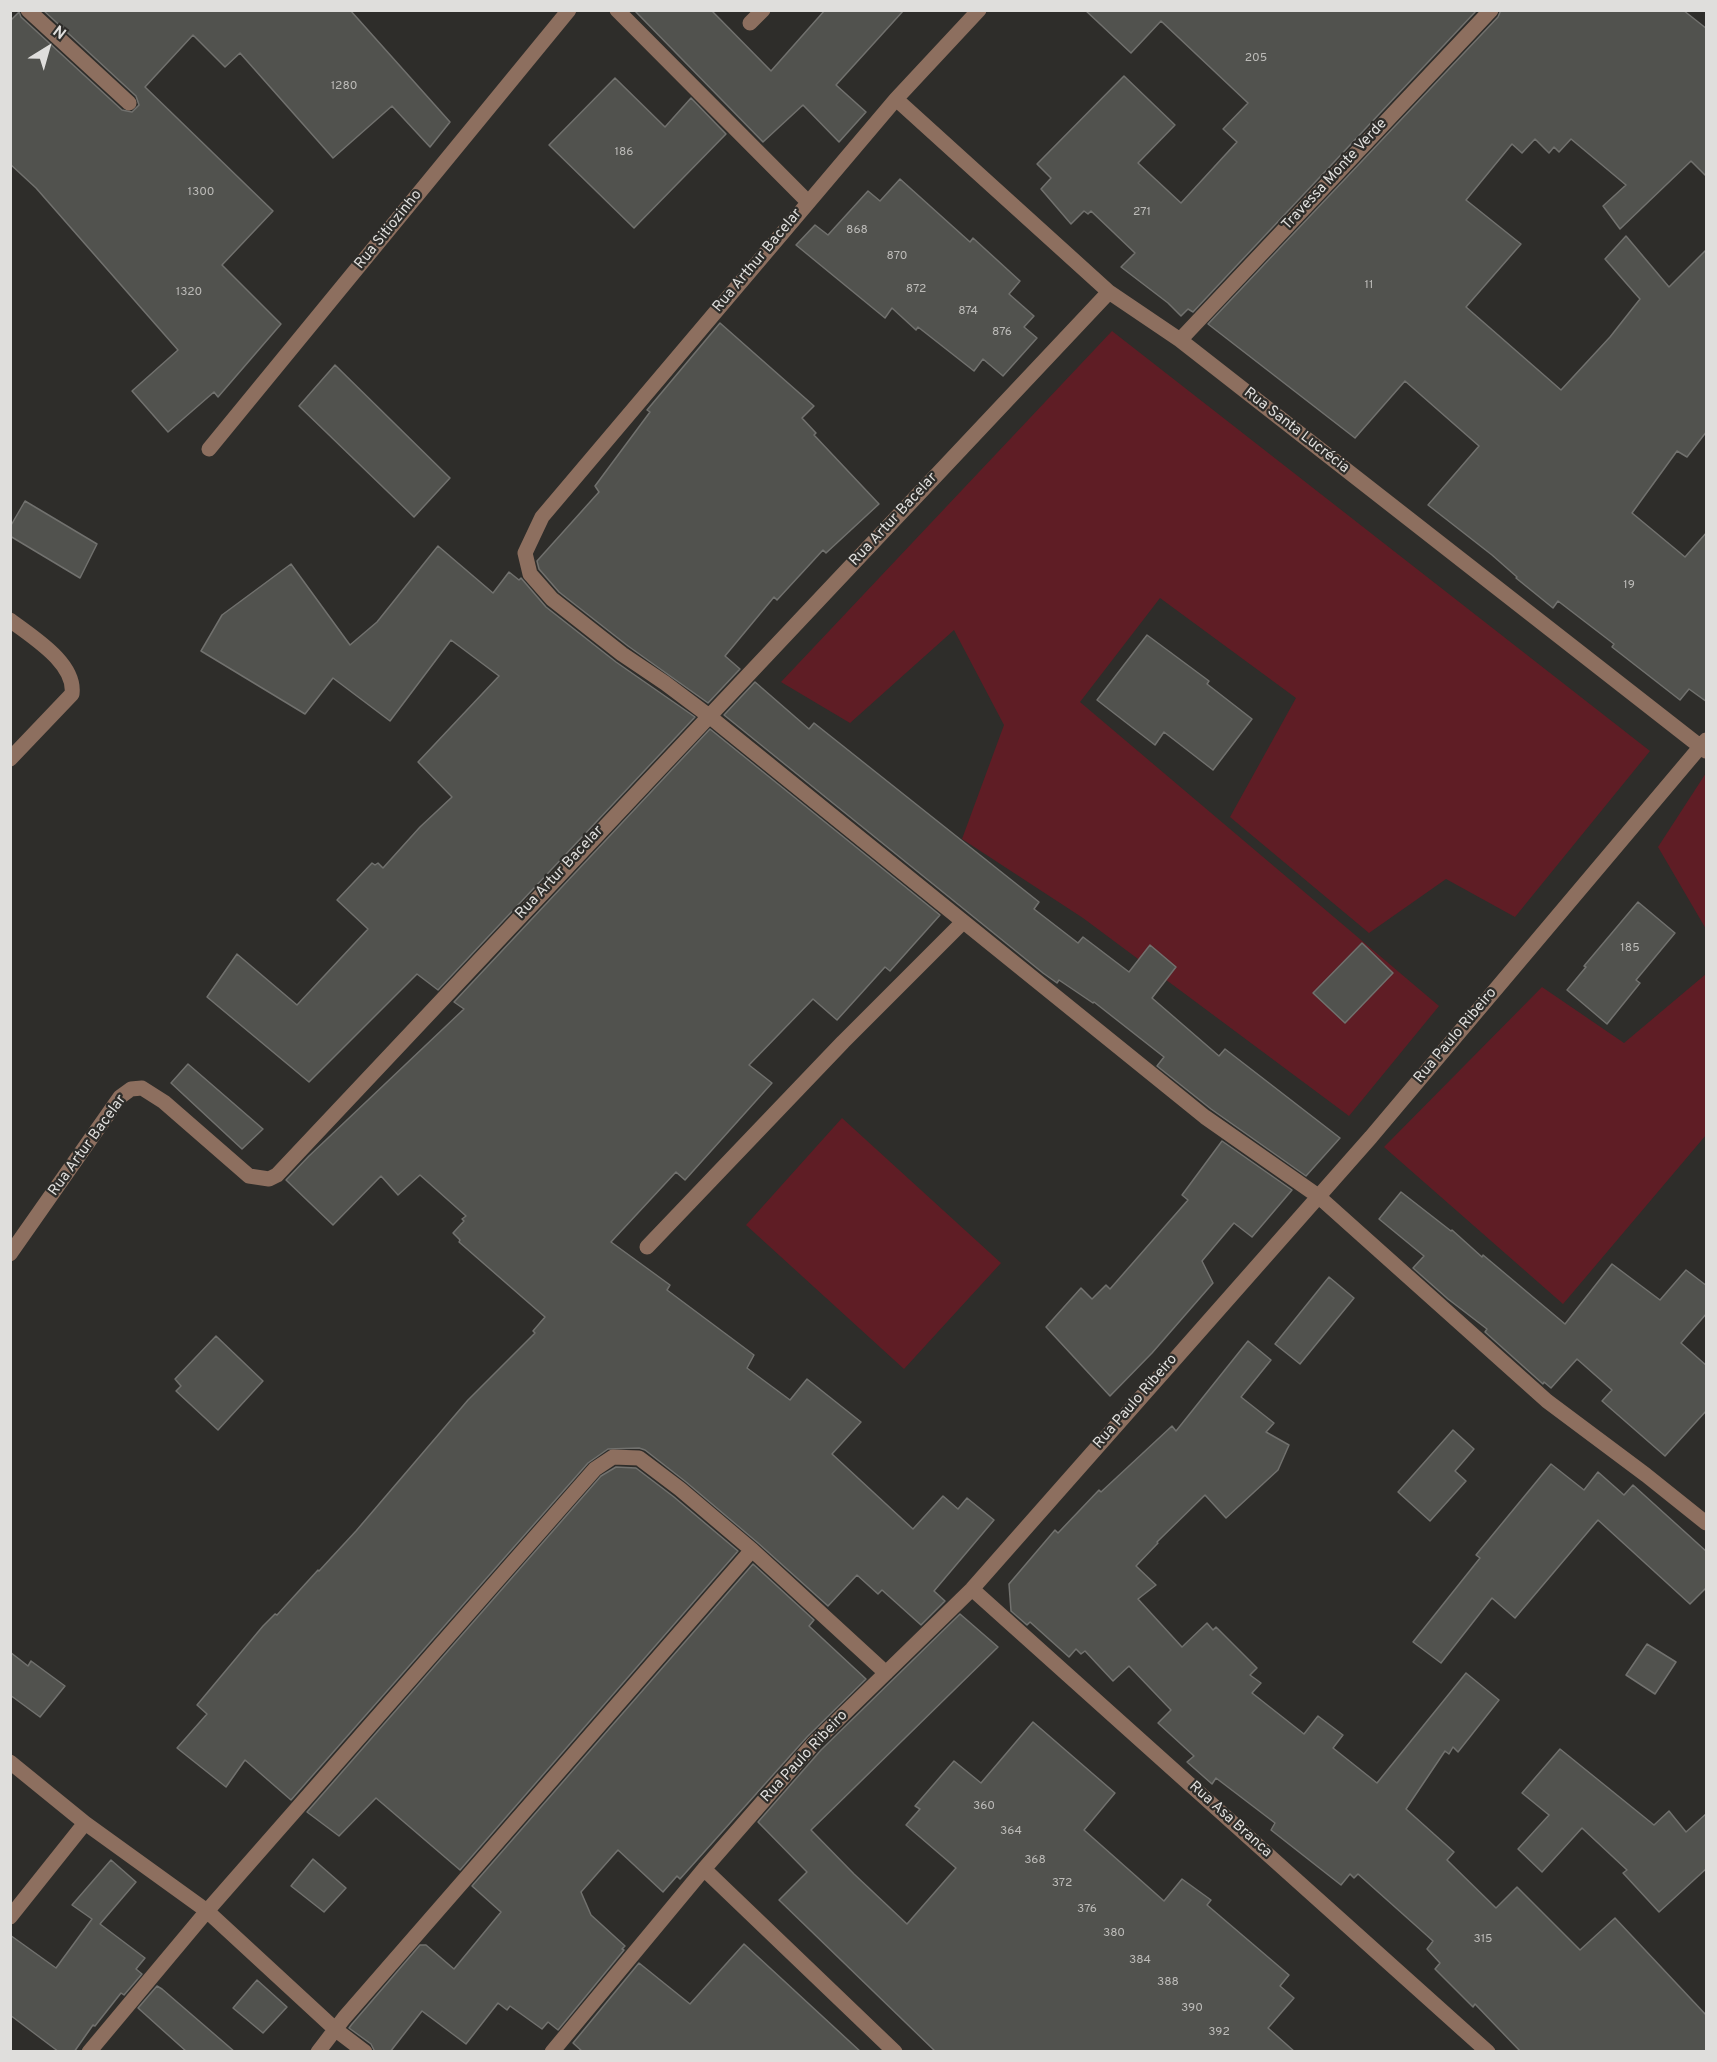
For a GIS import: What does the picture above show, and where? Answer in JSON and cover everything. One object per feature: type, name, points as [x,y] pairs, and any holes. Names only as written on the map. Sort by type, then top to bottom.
[{"type":"street","points":[[28,10],[129,103]]},
{"type":"street","name":"Rua Sitiozinho","points":[[209,449],[569,10]]},
{"type":"street","points":[[617,10],[808,202]]},
{"type":"street","points":[[750,23],[763,10]]},
{"type":"street","name":"Rua Arthur Bacelar","points":[[980,10],[896,99],[542,517],[525,553],[530,574],[552,599],[622,654],[665,682],[708,716],[1205,1117],[1318,1196],[1546,1401],[1707,1523]]},
{"type":"street","name":"Travessa Monte Verde","points":[[1180,340],[1491,10]]},
{"type":"street","name":"Rua Santa Lucrécia","points":[[896,99],[1109,292],[1180,340],[1705,746]]},
{"type":"street","name":"Rua Artur Bacelar","points":[[10,1254],[120,1097],[131,1089],[142,1088],[164,1102],[249,1176],[259,1179],[273,1178],[1109,292]]},
{"type":"street","points":[[10,620],[66,668],[73,687],[72,694],[10,759]]},
{"type":"street","name":"Rua Paulo Ribeiro","points":[[552,2052],[704,1869],[814,1743],[972,1589],[1371,1137],[1705,746]]},
{"type":"street","points":[[647,1246],[843,1042],[963,922]]},
{"type":"street","points":[[89,2052],[207,1911],[595,1469],[613,1457],[639,1458],[680,1489],[752,1550],[886,1673]]},
{"type":"street","points":[[318,2052],[752,1550]]},
{"type":"street","name":"Rua Asa Branca","points":[[972,1589],[1488,2052]]},
{"type":"street","points":[[10,1762],[85,1823],[207,1911],[336,2030],[365,2052]]},
{"type":"street","points":[[10,1917],[85,1823]]},
{"type":"street","points":[[704,1869],[895,2052]]},
{"type":"shaded area","points":[[1112,331],[1650,751],[1515,917],[1446,879],[1369,933],[1230,817],[1296,698],[1160,598],[1080,702],[1439,1006],[1349,1116],[1083,918],[962,839],[1004,725],[954,630],[850,723],[781,682]]},
{"type":"shaded area","points":[[1706,773],[1706,929],[1658,847]]},
{"type":"shaded area","points":[[1706,974],[1706,1135],[1563,1304],[1384,1147],[1542,987],[1624,1043]]},
{"type":"shaded area","points":[[842,1118],[1001,1263],[904,1369],[746,1225]]},
{"type":"building","points":[[43,10],[350,10],[450,122],[430,147],[392,106],[333,158],[240,53],[225,67],[193,35],[145,87],[273,211],[222,265],[281,324],[218,397],[214,392],[168,432],[132,391],[178,350],[36,188],[10,164],[10,21],[19,12],[21,17],[122,110],[132,112],[139,105],[136,96]]},
{"type":"building","points":[[634,10],[711,10],[771,71],[825,10],[904,10],[836,85],[866,112],[839,142],[803,105],[763,142]]},
{"type":"building","points":[[1085,10],[1477,10],[1193,312],[1188,309],[1181,316],[1168,303],[1121,267],[1135,253],[1091,211],[1088,214],[1084,211],[1071,224],[1041,189],[1051,178],[1037,164],[1124,76],[1175,125],[1138,163],[1181,203],[1237,142],[1223,129],[1248,103],[1161,21],[1131,53]]},
{"type":"building","points":[[1501,10],[1683,10],[1707,29],[1707,177],[1691,161],[1620,229],[1603,206],[1626,185],[1571,139],[1559,152],[1554,147],[1549,153],[1535,139],[1522,153],[1512,144],[1466,200],[1521,244],[1466,307],[1561,390],[1610,337],[1640,299],[1605,259],[1626,236],[1669,287],[1707,249],[1707,431],[1687,457],[1677,451],[1632,513],[1685,557],[1707,532],[1707,702],[1689,689],[1680,700],[1612,647],[1614,644],[1558,601],[1553,608],[1492,555],[1428,505],[1479,446],[1405,381],[1355,438],[1208,324],[1498,17]]},
{"type":"building","points":[[615,78],[665,127],[691,98],[726,134],[634,228],[549,145]]},
{"type":"building","points":[[900,179],[970,242],[973,238],[1020,281],[1009,294],[1034,316],[1024,327],[1037,338],[1003,376],[983,359],[974,371],[918,327],[916,330],[892,308],[885,318],[796,245],[815,225],[828,235],[868,191],[880,201]]},
{"type":"building","points":[[720,323],[814,406],[802,418],[816,433],[814,435],[879,504],[826,553],[823,550],[777,600],[774,597],[725,656],[740,669],[708,703],[628,646],[559,592],[539,569],[537,561],[599,492],[595,486],[650,412],[647,410]]},
{"type":"building","points":[[335,365],[450,478],[414,517],[299,406]]},
{"type":"building","points":[[25,501],[97,544],[80,578],[10,536],[10,527]]},
{"type":"building","points":[[438,546],[493,593],[509,572],[519,580],[521,578],[546,607],[616,662],[695,717],[438,990],[417,974],[309,1082],[207,997],[237,954],[297,1005],[368,929],[337,900],[372,863],[375,865],[378,863],[383,868],[420,827],[452,797],[418,762],[499,676],[451,640],[390,721],[333,678],[305,714],[201,651],[222,615],[291,564],[350,645],[377,622]]},
{"type":"building","points":[[1147,635],[1209,681],[1207,684],[1252,719],[1213,770],[1164,732],[1155,745],[1097,700]]},
{"type":"building","points":[[755,682],[809,729],[814,723],[1039,902],[1034,909],[1078,943],[1083,937],[1129,972],[1150,945],[1176,967],[1152,998],[1219,1056],[1225,1049],[1340,1138],[1306,1176],[1211,1109],[1157,1066],[1164,1057],[1094,1002],[1059,980],[1057,983],[1043,973],[724,715]]},
{"type":"building","points":[[710,729],[940,915],[890,971],[885,967],[837,1020],[813,999],[749,1065],[772,1083],[685,1180],[676,1172],[611,1242],[670,1285],[667,1290],[754,1355],[747,1368],[790,1400],[807,1379],[861,1422],[832,1454],[913,1529],[943,1496],[958,1509],[967,1498],[994,1520],[934,1591],[945,1601],[921,1625],[882,1590],[878,1594],[857,1575],[828,1606],[758,1543],[645,1450],[639,1448],[608,1449],[588,1463],[291,1800],[245,1760],[226,1787],[177,1748],[207,1714],[197,1705],[263,1626],[275,1614],[277,1615],[356,1531],[468,1400],[535,1333],[533,1331],[545,1317],[459,1242],[460,1240],[453,1233],[466,1216],[420,1175],[398,1195],[381,1176],[333,1225],[286,1180],[464,1009],[454,1002]]},
{"type":"building","points":[[1638,902],[1675,933],[1636,980],[1640,983],[1607,1024],[1567,990],[1586,967],[1584,966]]},
{"type":"building","points":[[1362,943],[1393,973],[1345,1023],[1313,993]]},
{"type":"building","points":[[188,1064],[263,1129],[242,1149],[171,1083]]},
{"type":"building","points":[[1222,1141],[1292,1190],[1252,1237],[1234,1223],[1202,1261],[1213,1283],[1152,1353],[1110,1396],[1046,1327],[1081,1288],[1092,1299],[1106,1285],[1110,1289],[1188,1200],[1182,1195]]},
{"type":"building","points":[[1401,1192],[1452,1230],[1565,1324],[1612,1264],[1660,1300],[1686,1270],[1707,1286],[1707,1313],[1681,1343],[1707,1366],[1707,1410],[1665,1456],[1602,1401],[1612,1390],[1577,1359],[1551,1388],[1544,1382],[1543,1384],[1485,1332],[1487,1329],[1413,1268],[1424,1256],[1379,1219]]},
{"type":"building","points":[[1329,1277],[1354,1298],[1300,1364],[1275,1344]]},
{"type":"building","points":[[216,1336],[263,1381],[218,1430],[176,1391],[181,1386],[175,1379]]},
{"type":"building","points":[[1248,1341],[1271,1360],[1241,1397],[1274,1423],[1266,1432],[1289,1445],[1278,1470],[1226,1518],[1205,1495],[1157,1542],[1136,1566],[1156,1585],[1138,1599],[1182,1647],[1207,1623],[1213,1630],[1216,1627],[1257,1668],[1250,1675],[1261,1683],[1252,1693],[1304,1734],[1318,1716],[1343,1735],[1333,1748],[1377,1783],[1466,1673],[1499,1700],[1458,1752],[1453,1747],[1449,1754],[1445,1751],[1406,1809],[1454,1852],[1447,1860],[1496,1908],[1517,1887],[1580,1950],[1615,1918],[1707,2016],[1707,2052],[1521,2052],[1475,2004],[1473,2007],[1435,1969],[1440,1963],[1427,1949],[1433,1941],[1358,1874],[1354,1878],[1350,1874],[1341,1885],[1271,1830],[1275,1823],[1216,1778],[1212,1784],[1187,1762],[1194,1756],[1158,1723],[1171,1710],[1129,1666],[1113,1681],[1085,1651],[1081,1654],[1076,1649],[1069,1657],[1030,1622],[1027,1625],[1011,1611],[1009,1584],[1055,1530],[1058,1533],[1099,1490],[1101,1492],[1172,1426],[1176,1431]]},
{"type":"building","points":[[1453,1430],[1474,1449],[1455,1471],[1466,1481],[1430,1521],[1398,1492]]},
{"type":"building","points":[[1551,1464],[1584,1490],[1598,1472],[1624,1495],[1633,1485],[1707,1552],[1707,1587],[1690,1604],[1598,1520],[1515,1618],[1492,1598],[1441,1663],[1413,1642],[1480,1558],[1476,1555]]},
{"type":"building","points":[[616,1467],[636,1468],[738,1551],[460,1870],[376,1798],[339,1836],[307,1812],[601,1476]]},
{"type":"building","points":[[753,1564],[814,1620],[809,1626],[866,1679],[807,1737],[680,1879],[677,1876],[663,1892],[618,1850],[581,1892],[591,1915],[625,1946],[558,2030],[548,2022],[542,2029],[510,2006],[507,2010],[498,2003],[466,2044],[422,2011],[390,2052],[375,2052],[371,2044],[349,2028],[352,2024],[420,1945],[426,1945],[454,1969],[501,1912],[472,1886]]},
{"type":"building","points":[[960,1614],[998,1647],[811,1830],[907,1924],[956,1868],[906,1825],[920,1809],[915,1806],[954,1761],[981,1783],[1033,1722],[1115,1793],[1084,1830],[1164,1901],[1182,1879],[1211,1900],[1207,1905],[1289,1975],[1280,1986],[1294,1998],[1268,2028],[1295,2052],[936,2052],[779,1900],[807,1872],[758,1822],[821,1750]]},
{"type":"building","points":[[1647,1644],[1676,1662],[1655,1694],[1626,1675]]},
{"type":"building","points":[[10,1652],[28,1666],[31,1661],[65,1686],[40,1717],[10,1695]]},
{"type":"building","points":[[1560,1749],[1654,1825],[1669,1811],[1686,1832],[1707,1813],[1707,1868],[1659,1912],[1623,1873],[1627,1870],[1582,1828],[1542,1872],[1518,1849],[1549,1815],[1522,1793]]},
{"type":"building","points":[[313,1859],[346,1888],[324,1912],[291,1886]]},
{"type":"building","points":[[111,1860],[136,1882],[100,1924],[145,1958],[136,1969],[142,1974],[124,1995],[121,1993],[95,2026],[93,2025],[74,2052],[59,2052],[10,2015],[10,1935],[56,1968],[92,1919],[72,1905]]},
{"type":"building","points":[[744,1944],[861,2052],[583,2052],[573,2043],[639,1963],[690,2004]]},
{"type":"building","points":[[257,1980],[287,2007],[263,2033],[233,2008]]},
{"type":"building","points":[[157,1986],[235,2052],[187,2052],[138,2008]]}]
